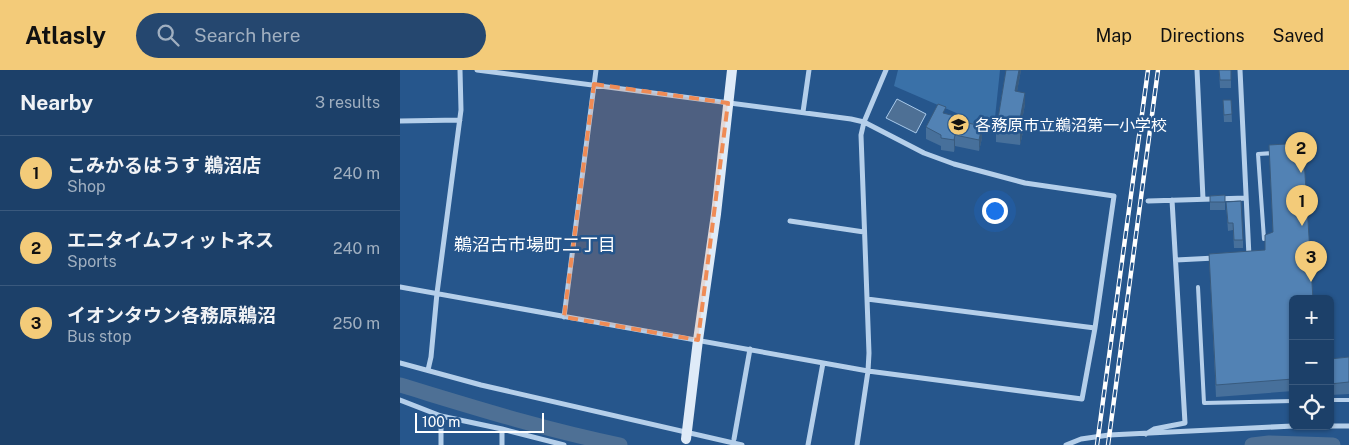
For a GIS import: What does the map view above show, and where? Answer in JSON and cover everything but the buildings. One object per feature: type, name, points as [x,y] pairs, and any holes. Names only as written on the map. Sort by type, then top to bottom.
[{"type":"street","points":[[428,370],[460,120],[460,70]]},
{"type":"street","points":[[400,286],[868,371],[1082,398],[1095,328],[1114,196],[1025,183],[954,164],[924,153],[864,122],[852,119],[476,70]]},
{"type":"street","points":[[564,316],[596,70]]},
{"type":"street","points":[[686,439],[716,214],[732,70]]},
{"type":"street","points":[[804,112],[809,70]]},
{"type":"street","points":[[857,445],[868,371],[861,135],[864,122],[886,70]]},
{"type":"street","points":[[1197,70],[1203,199]]},
{"type":"street","points":[[1240,70],[1249,256],[1240,256]]},
{"type":"street","points":[[400,121],[460,120]]},
{"type":"street","points":[[1148,200],[1246,198]]},
{"type":"street","points":[[1146,434],[1154,429],[1184,423],[1172,200]]},
{"type":"street","points":[[790,221],[864,232]]},
{"type":"street","points":[[1176,260],[1221,257]]},
{"type":"street","points":[[867,299],[1095,328]]},
{"type":"street","points":[[734,439],[750,349]]},
{"type":"street","points":[[400,363],[686,439],[742,445]]},
{"type":"street","points":[[808,445],[823,363]]},
{"type":"street","points":[[400,400],[441,416],[564,445]]},
{"type":"street","points":[[441,416],[441,445]]},
{"type":"street","points":[[1066,445],[1109,434],[1146,434],[1289,426]]},
{"type":"street","points":[[1334,426],[1349,426]]},
{"type":"street","points":[[502,429],[502,445]]},
{"type":"lane","points":[[1294,152],[1311,151]]},
{"type":"lane","points":[[1264,239],[1258,154],[1276,153]]},
{"type":"lane","points":[[1198,287],[1204,403],[1289,401]]},
{"type":"lane","points":[[1334,400],[1349,400]]},
{"type":"highlighted area","points":[[594,84],[728,103],[698,340],[564,317]]},
{"type":"shaded area","points":[[898,70],[1000,70],[994,127],[964,124],[961,115],[894,86]]},
{"type":"shaded area","points":[[897,99],[926,114],[916,133],[886,118]]},
{"type":"waterway","points":[[400,385],[482,410],[620,445]]},
{"type":"waterway","points":[[1252,445],[1269,443],[1333,445]]},
{"type":"railway","points":[[1097,445],[1148,70]]},
{"type":"railway","points":[[1108,445],[1158,70]]},
{"type":"place","name":"各務原市立鵜沼第一小学校","points":[[959,125]]},
{"type":"place","name":"エニタイムフィットネス","points":[[1301,173]]},
{"type":"place","name":"こみかるはうす 鵜沼店","points":[[1302,226]]},
{"type":"place","name":"イオンタウン各務原鵜沼","points":[[1311,282]]},
{"type":"district","name":"鵜沼古市場町二丁目","points":[[535,245]]}]
